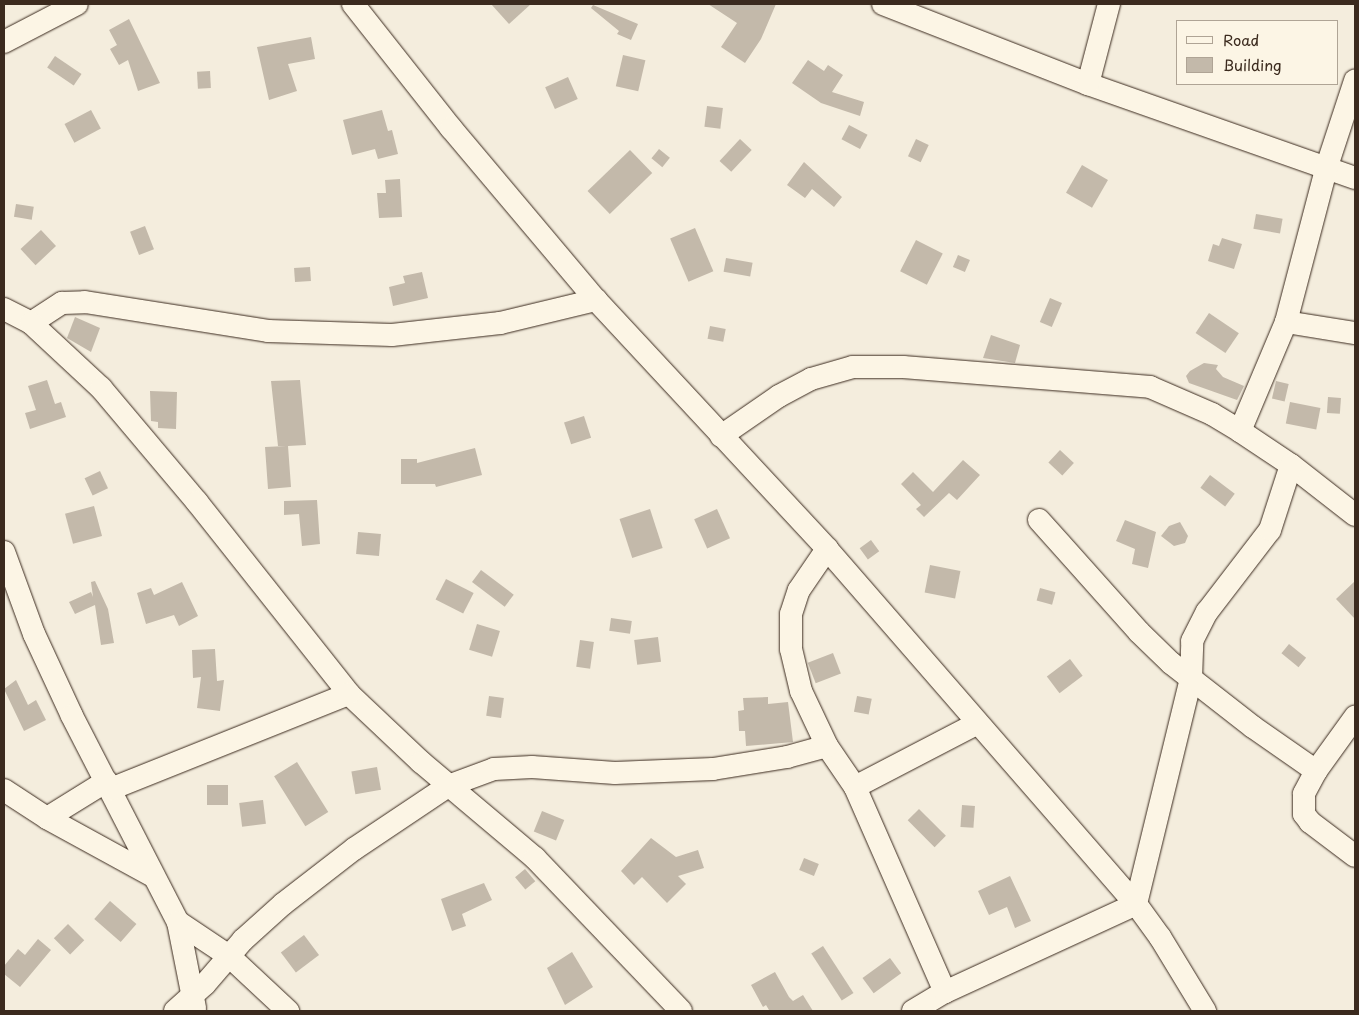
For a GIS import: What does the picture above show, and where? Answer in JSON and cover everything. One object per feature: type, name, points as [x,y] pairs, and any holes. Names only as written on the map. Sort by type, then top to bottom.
[{"type":"street","points":[[4,42],[77,4]]},
{"type":"street","points":[[353,4],[451,128],[596,300],[827,549],[976,724],[1136,904],[1160,937],[1206,1011]]},
{"type":"street","points":[[882,4],[1088,84],[1355,178]]},
{"type":"street","points":[[1088,84],[1109,4]]},
{"type":"street","points":[[1240,431],[1286,322],[1326,169],[1355,81]]},
{"type":"street","points":[[31,324],[62,303],[85,302],[268,331],[392,335],[500,323],[596,300]]},
{"type":"street","points":[[4,309],[31,324],[107,395],[197,502],[349,694],[448,786],[535,858],[681,1011]]},
{"type":"street","points":[[1286,322],[1355,333]]},
{"type":"street","points":[[721,436],[779,396],[811,379],[853,367],[903,367],[1150,387],[1212,414],[1240,431],[1291,465],[1355,515]]},
{"type":"street","points":[[1136,904],[1191,679],[1190,657],[1196,632],[1207,612],[1270,530],[1291,465]]},
{"type":"street","points":[[1039,520],[1139,632],[1191,679],[1316,771]]},
{"type":"street","points":[[827,549],[799,590],[791,614],[791,648],[801,691],[827,746],[855,787],[945,992]]},
{"type":"street","points":[[4,552],[34,634],[72,716],[178,922],[194,1004]]},
{"type":"street","points":[[47,818],[109,785],[349,694]]},
{"type":"street","points":[[1355,717],[1316,771],[1304,794],[1304,814],[1310,822],[1355,856]]},
{"type":"street","points":[[855,787],[976,724]]},
{"type":"street","points":[[175,1011],[194,1004],[229,956],[283,904],[354,849],[448,786],[494,768],[532,767],[615,773],[713,769],[787,757],[827,746]]},
{"type":"street","points":[[4,790],[47,818],[153,876]]},
{"type":"street","points":[[913,1011],[945,992],[1136,904]]},
{"type":"street","points":[[178,922],[229,956],[288,1011]]},
{"type":"building","points":[[491,4],[531,4],[509,24]]},
{"type":"building","points":[[708,4],[776,4],[761,39],[745,63],[721,47],[737,23]]},
{"type":"building","points":[[593,5],[638,24],[631,40],[617,34],[619,31],[591,8]]},
{"type":"building","points":[[129,19],[160,83],[138,91],[128,60],[119,65],[110,49],[117,45],[109,30]]},
{"type":"building","points":[[311,37],[315,59],[288,64],[297,91],[269,100],[257,47]]},
{"type":"building","points":[[623,55],[645,60],[638,91],[616,86]]},
{"type":"building","points":[[55,56],[82,74],[74,86],[47,68]]},
{"type":"building","points":[[808,60],[824,71],[828,65],[843,75],[832,92],[864,102],[860,116],[821,103],[792,83]]},
{"type":"building","points":[[210,71],[211,88],[198,89],[197,72]]},
{"type":"building","points":[[568,77],[578,99],[555,109],[545,87]]},
{"type":"building","points":[[707,106],[723,108],[720,129],[704,127]]},
{"type":"building","points":[[91,110],[101,129],[74,143],[65,124]]},
{"type":"building","points":[[382,110],[388,131],[392,130],[398,154],[378,159],[375,149],[352,155],[343,120]]},
{"type":"building","points":[[849,125],[868,135],[860,149],[841,139]]},
{"type":"building","points":[[740,139],[752,150],[731,172],[720,161]]},
{"type":"building","points":[[916,139],[929,145],[921,162],[908,156]]},
{"type":"building","points":[[659,149],[670,158],[662,167],[651,158]]},
{"type":"building","points":[[630,150],[652,173],[610,214],[588,191]]},
{"type":"building","points":[[804,162],[842,197],[834,207],[812,189],[805,198],[787,185]]},
{"type":"building","points":[[1082,165],[1108,180],[1092,208],[1066,193]]},
{"type":"building","points":[[400,179],[402,217],[379,218],[377,193],[386,193],[385,180]]},
{"type":"building","points":[[16,204],[34,207],[32,220],[14,217]]},
{"type":"building","points":[[1256,214],[1283,219],[1280,233],[1253,229]]},
{"type":"building","points":[[145,226],[154,249],[139,255],[130,232]]},
{"type":"building","points":[[695,228],[713,271],[689,282],[670,239]]},
{"type":"building","points":[[41,230],[56,246],[36,265],[21,249]]},
{"type":"building","points":[[1222,238],[1242,244],[1234,269],[1208,261],[1213,244],[1219,246]]},
{"type":"building","points":[[916,240],[943,254],[927,285],[900,271]]},
{"type":"building","points":[[958,255],[970,260],[965,272],[953,267]]},
{"type":"building","points":[[726,258],[753,263],[750,276],[724,272]]},
{"type":"building","points":[[310,267],[311,281],[295,282],[294,268]]},
{"type":"building","points":[[422,272],[428,298],[393,306],[389,287],[405,283],[403,276]]},
{"type":"building","points":[[1050,298],[1062,303],[1052,327],[1040,322]]},
{"type":"building","points":[[1209,313],[1239,333],[1225,353],[1196,333]]},
{"type":"building","points":[[75,317],[100,328],[91,352],[67,338]]},
{"type":"building","points":[[710,326],[726,329],[723,342],[708,339]]},
{"type":"building","points":[[991,335],[1020,345],[1015,363],[983,358]]},
{"type":"building","points":[[1204,363],[1218,365],[1216,369],[1223,377],[1244,386],[1237,400],[1189,383],[1186,376],[1190,371]]},
{"type":"building","points":[[47,380],[55,404],[61,402],[66,417],[30,429],[25,413],[36,410],[28,386]]},
{"type":"building","points":[[300,380],[306,445],[288,446],[291,487],[268,489],[265,447],[286,446],[278,446],[271,381]]},
{"type":"building","points":[[1276,381],[1289,384],[1285,401],[1272,399]]},
{"type":"building","points":[[150,391],[177,392],[176,429],[158,428],[158,422],[151,421]]},
{"type":"building","points":[[1328,397],[1341,398],[1340,414],[1327,413]]},
{"type":"building","points":[[1290,402],[1320,408],[1316,430],[1286,424]]},
{"type":"building","points":[[584,416],[591,438],[571,444],[564,422]]},
{"type":"building","points":[[475,448],[482,475],[436,487],[435,484],[401,484],[401,459],[417,459],[417,463]]},
{"type":"building","points":[[1060,450],[1074,463],[1062,475],[1048,462]]},
{"type":"building","points":[[963,460],[980,475],[957,500],[949,493],[924,517],[916,509],[921,505],[901,484],[913,472],[933,492]]},
{"type":"building","points":[[100,471],[108,488],[93,495],[85,478]]},
{"type":"building","points":[[1210,475],[1235,494],[1225,506],[1200,488]]},
{"type":"building","points":[[317,500],[320,544],[302,546],[299,514],[284,515],[284,501]]},
{"type":"building","points":[[94,506],[102,536],[73,544],[65,514]]},
{"type":"building","points":[[650,509],[663,548],[632,558],[620,519]]},
{"type":"building","points":[[717,509],[730,538],[707,548],[694,519]]},
{"type":"building","points":[[1125,520],[1156,532],[1148,568],[1132,564],[1135,549],[1116,541]]},
{"type":"building","points":[[1180,522],[1188,536],[1185,543],[1174,546],[1161,536],[1169,526]]},
{"type":"building","points":[[358,532],[381,534],[379,556],[356,554]]},
{"type":"building","points":[[871,540],[879,551],[868,560],[860,548]]},
{"type":"building","points":[[930,565],[960,571],[955,598],[925,592]]},
{"type":"building","points":[[481,570],[514,595],[505,607],[472,582]]},
{"type":"building","points":[[446,579],[474,593],[463,614],[436,599]]},
{"type":"building","points":[[95,581],[108,609],[114,643],[101,645],[95,605],[75,614],[69,602],[91,592],[93,597],[91,582]]},
{"type":"building","points":[[1355,581],[1355,619],[1336,599]]},
{"type":"building","points":[[182,582],[198,616],[179,626],[174,615],[146,624],[137,593],[151,588],[154,595]]},
{"type":"building","points":[[1040,588],[1055,592],[1052,605],[1037,601]]},
{"type":"building","points":[[611,618],[632,621],[630,634],[609,631]]},
{"type":"building","points":[[477,624],[500,631],[492,657],[469,650]]},
{"type":"building","points":[[658,637],[661,662],[637,665],[634,640]]},
{"type":"building","points":[[580,640],[594,642],[590,669],[576,667]]},
{"type":"building","points":[[1289,644],[1306,658],[1299,667],[1281,653]]},
{"type":"building","points":[[215,649],[217,681],[224,680],[220,711],[197,708],[201,677],[193,678],[192,650]]},
{"type":"building","points":[[833,653],[841,674],[816,683],[808,663]]},
{"type":"building","points":[[1070,659],[1083,676],[1059,693],[1047,676]]},
{"type":"building","points":[[16,680],[28,705],[36,700],[46,720],[24,731],[4,689]]},
{"type":"building","points":[[489,696],[504,698],[501,718],[486,716]]},
{"type":"building","points":[[857,696],[872,699],[869,715],[854,712]]},
{"type":"building","points":[[768,697],[768,704],[788,702],[793,742],[746,746],[745,731],[739,731],[738,711],[744,710],[743,698]]},
{"type":"building","points":[[297,762],[328,812],[305,826],[274,776]]},
{"type":"building","points":[[377,767],[381,790],[355,794],[351,772]]},
{"type":"building","points":[[207,785],[228,785],[228,805],[207,805]]},
{"type":"building","points":[[263,800],[266,824],[242,827],[239,803]]},
{"type":"building","points":[[962,805],[975,806],[973,828],[960,827]]},
{"type":"building","points":[[919,809],[946,836],[935,847],[908,820]]},
{"type":"building","points":[[542,811],[564,820],[556,840],[534,831]]},
{"type":"building","points":[[651,838],[676,857],[698,850],[704,868],[678,876],[686,884],[667,903],[642,877],[634,885],[621,871]]},
{"type":"building","points":[[804,858],[819,864],[814,876],[799,870]]},
{"type":"building","points":[[525,869],[535,881],[525,890],[515,877]]},
{"type":"building","points":[[1010,876],[1031,921],[1015,928],[1007,907],[989,915],[978,891]]},
{"type":"building","points":[[484,883],[492,900],[462,914],[466,926],[452,931],[441,899]]},
{"type":"building","points":[[110,901],[136,924],[121,942],[94,919]]},
{"type":"building","points":[[68,924],[84,940],[70,954],[54,938]]},
{"type":"building","points":[[304,935],[319,955],[296,972],[281,952]]},
{"type":"building","points":[[38,939],[51,950],[20,987],[4,974],[4,966],[18,949],[25,955]]},
{"type":"building","points":[[823,946],[853,993],[842,1001],[811,954]]},
{"type":"building","points":[[572,952],[593,987],[565,1005],[547,968]]},
{"type":"building","points":[[890,958],[901,973],[874,993],[862,978]]},
{"type":"building","points":[[775,972],[789,997],[793,1001],[803,995],[813,1011],[766,1011],[769,1010],[766,1005],[763,1007],[751,985]]}]
